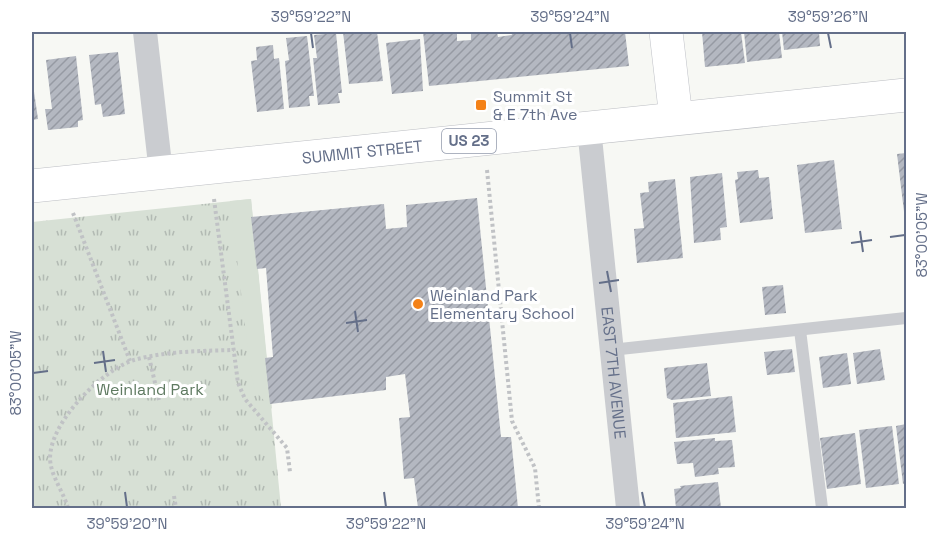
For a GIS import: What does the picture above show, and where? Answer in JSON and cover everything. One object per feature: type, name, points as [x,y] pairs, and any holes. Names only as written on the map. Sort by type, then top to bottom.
[{"type":"main road","points":[[666,32],[676,118]]},
{"type":"main road","name":"SUMMIT STREET","points":[[32,186],[906,95]]},
{"type":"street","points":[[145,32],[161,173]]},
{"type":"street","name":"EAST 7TH AVENUE","points":[[589,128],[628,508]]},
{"type":"lane","points":[[611,350],[906,318]]},
{"type":"lane","points":[[800,330],[822,508]]},
{"type":"path","points":[[487,170],[512,421],[535,468],[539,508]]},
{"type":"path","points":[[214,198],[238,383],[245,399],[287,448],[290,472]]},
{"type":"path","points":[[73,213],[130,361]]},
{"type":"path","points":[[68,508],[51,466],[51,451],[56,432],[65,416],[86,395],[130,361],[149,357],[234,350]]},
{"type":"path","points":[[149,357],[159,400]]},
{"type":"path","points":[[174,496],[176,508]]},
{"type":"green space","name":"Weinland Park","points":[[251,199],[281,508],[32,508],[32,222]]},
{"type":"green space","points":[[251,199],[272,409],[255,391],[251,375],[230,201]]},
{"type":"building","points":[[343,32],[377,32],[383,81],[349,84]]},
{"type":"building","points":[[423,32],[461,32],[457,34],[457,41],[471,40],[471,32],[497,32],[498,37],[512,35],[511,32],[625,32],[629,66],[429,86]]},
{"type":"building","points":[[702,32],[741,32],[745,63],[705,67]]},
{"type":"building","points":[[744,32],[779,32],[782,58],[747,62]]},
{"type":"building","points":[[782,32],[819,32],[820,46],[784,50]]},
{"type":"building","points":[[336,33],[342,93],[338,93],[340,103],[318,105],[313,58],[317,58],[314,35]]},
{"type":"building","points":[[307,36],[314,96],[309,96],[310,106],[289,108],[285,61],[289,60],[286,38]]},
{"type":"building","points":[[420,39],[423,91],[392,94],[386,43]]},
{"type":"building","points":[[273,45],[274,59],[279,58],[284,109],[257,112],[251,61],[257,60],[256,47]]},
{"type":"building","points":[[118,52],[125,114],[103,117],[101,104],[95,105],[89,55]]},
{"type":"building","points":[[76,56],[83,120],[78,121],[78,127],[48,130],[45,109],[52,109],[46,60]]},
{"type":"building","points":[[32,78],[38,119],[32,120]]},
{"type":"building","points":[[906,153],[906,220],[905,220],[897,154]]},
{"type":"building","points":[[834,160],[842,229],[805,233],[797,165]]},
{"type":"building","points":[[758,170],[759,178],[769,177],[773,219],[740,223],[735,180],[738,179],[737,172]]},
{"type":"building","points":[[722,173],[727,227],[720,228],[721,240],[694,243],[690,177]]},
{"type":"building","points":[[675,179],[683,258],[637,263],[634,229],[644,228],[640,193],[649,192],[648,182]]},
{"type":"building","points":[[477,198],[501,437],[511,437],[518,508],[418,508],[414,478],[404,479],[399,418],[410,417],[405,374],[386,377],[386,390],[270,404],[265,358],[273,357],[266,268],[257,269],[251,217],[384,204],[386,229],[407,227],[406,205]]},
{"type":"building","points":[[783,285],[786,313],[765,315],[762,287]]},
{"type":"building","points":[[792,349],[795,372],[767,375],[764,352]]},
{"type":"building","points":[[880,349],[885,380],[857,384],[853,353]]},
{"type":"building","points":[[847,353],[851,384],[823,388],[819,357]]},
{"type":"building","points":[[707,363],[711,396],[672,400],[667,398],[664,368]]},
{"type":"building","points":[[732,396],[736,432],[676,438],[673,403]]},
{"type":"building","points":[[906,424],[906,483],[903,484],[896,426]]},
{"type":"building","points":[[892,426],[899,484],[866,488],[859,430]]},
{"type":"building","points":[[855,433],[861,484],[827,489],[820,438]]},
{"type":"building","points":[[715,438],[715,441],[732,440],[735,467],[718,468],[719,474],[695,477],[693,463],[677,464],[674,442]]},
{"type":"building","points":[[718,482],[721,508],[676,508],[674,489],[681,488],[680,486]]},
{"type":"place","name":"Summit St & E 7th Ave","points":[[481,105]]},
{"type":"place","name":"Weinland Park Elementary School","points":[[418,304]]}]
